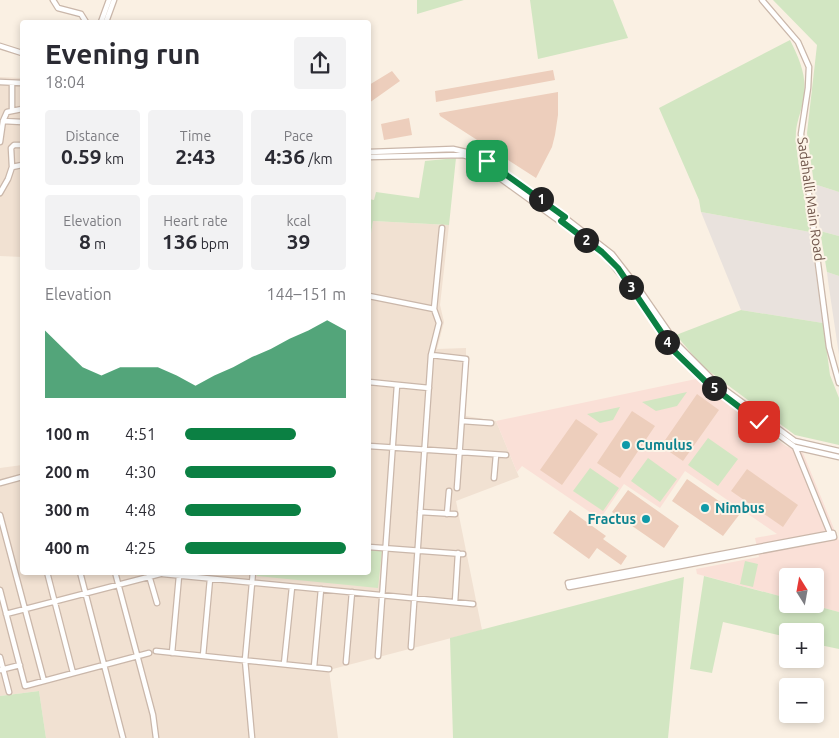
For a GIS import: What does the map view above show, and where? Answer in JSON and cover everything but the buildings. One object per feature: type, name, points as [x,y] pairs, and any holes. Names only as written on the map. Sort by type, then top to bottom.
[{"type":"street","points":[[53,0],[58,8],[81,14],[85,20]]},
{"type":"street","points":[[102,20],[109,0]]},
{"type":"street","points":[[107,20],[114,0]]},
{"type":"street","name":"Sadahalli Main Road","points":[[762,0],[798,42],[808,67],[808,88],[801,134],[829,346],[839,383]]},
{"type":"street","points":[[0,46],[20,52]]},
{"type":"street","points":[[0,82],[20,83]]},
{"type":"street","points":[[12,82],[12,110]]},
{"type":"street","points":[[0,142],[5,114],[20,108]]},
{"type":"street","points":[[3,121],[20,122]]},
{"type":"street","points":[[0,193],[12,167],[11,148],[14,145],[20,145]]},
{"type":"street","points":[[371,152],[468,151],[563,219],[618,268],[674,351],[705,381],[776,431],[795,447],[832,534],[569,585]]},
{"type":"street","points":[[371,157],[463,155],[472,158],[563,219]]},
{"type":"street","points":[[12,167],[20,165]]},
{"type":"street","points":[[411,647],[431,355],[439,323],[434,309],[442,228]]},
{"type":"street","points":[[371,296],[434,309]]},
{"type":"street","points":[[431,355],[466,359],[457,488]]},
{"type":"street","points":[[371,382],[429,388]]},
{"type":"street","points":[[378,656],[397,385]]},
{"type":"street","points":[[462,421],[491,423]]},
{"type":"street","points":[[776,431],[795,441],[839,451]]},
{"type":"street","points":[[371,446],[506,455]]},
{"type":"street","points":[[795,447],[839,457]]},
{"type":"street","points":[[494,478],[496,454]]},
{"type":"street","points":[[0,484],[20,479]]},
{"type":"street","points":[[448,514],[449,491]]},
{"type":"street","points":[[420,512],[454,514]]},
{"type":"street","points":[[0,515],[44,681]]},
{"type":"street","points":[[371,547],[461,554],[455,602]]},
{"type":"street","points":[[48,575],[73,673]]},
{"type":"street","points":[[81,575],[123,738]]},
{"type":"street","points":[[116,575],[153,715],[156,738]]},
{"type":"street","points":[[6,614],[119,586],[148,575],[157,603]]},
{"type":"street","points":[[170,575],[473,604]]},
{"type":"street","points":[[252,738],[245,660],[253,575]]},
{"type":"street","points":[[172,652],[179,576]]},
{"type":"street","points":[[203,656],[210,579]]},
{"type":"street","points":[[284,664],[292,587]]},
{"type":"street","points":[[314,667],[321,589]]},
{"type":"street","points":[[0,590],[25,686],[149,653]]},
{"type":"street","points":[[346,662],[352,592]]},
{"type":"street","points":[[156,651],[329,669]]},
{"type":"street","points":[[0,657],[9,692]]},
{"type":"street","points":[[2,669],[20,665]]},
{"type":"shaded area","points":[[0,77],[20,78],[20,257],[0,256]]},
{"type":"shaded area","points":[[814,184],[839,192],[839,236],[820,231]]},
{"type":"shaded area","points":[[701,212],[810,232],[823,323],[741,310]]},
{"type":"shaded area","points":[[373,221],[449,225],[440,305],[444,322],[437,349],[466,348],[466,416],[496,421],[519,477],[456,501],[482,630],[329,670],[338,738],[46,738],[39,691],[0,696],[0,468],[20,465],[20,575],[371,575],[371,234]]},
{"type":"shaded area","points":[[827,272],[839,276],[839,355],[828,281]]},
{"type":"shaded area","points":[[696,379],[786,446],[803,453],[839,541],[839,612],[824,608],[824,568],[779,568],[779,596],[697,574],[696,569],[759,557],[755,538],[777,534],[685,471],[660,508],[624,484],[600,519],[522,466],[517,472],[496,421]]},
{"type":"green space","points":[[417,0],[464,0],[417,14]]},
{"type":"green space","points":[[530,0],[613,0],[628,38],[538,59]]},
{"type":"green space","points":[[773,0],[839,0],[839,192],[814,184],[807,133],[817,45]]},
{"type":"green space","points":[[790,40],[803,72],[805,88],[796,140],[810,232],[701,212],[699,200],[659,108]]},
{"type":"green space","points":[[456,158],[449,225],[373,221],[371,234],[371,199],[374,200],[376,192],[419,198],[425,161]]},
{"type":"green space","points":[[820,231],[839,236],[839,276],[827,272]]},
{"type":"green space","points":[[741,310],[823,323],[830,375],[839,398],[839,445],[795,435],[702,366],[676,335]]},
{"type":"green space","points":[[687,392],[677,406],[656,411],[642,402]]},
{"type":"green space","points":[[620,407],[613,420],[600,423],[587,414]]},
{"type":"green space","points":[[708,438],[738,459],[718,486],[688,465]]},
{"type":"green space","points":[[648,458],[677,479],[660,502],[631,481]]},
{"type":"green space","points":[[590,468],[619,488],[603,511],[573,491]]},
{"type":"green space","points":[[371,550],[382,551],[378,588],[257,576],[371,575]]},
{"type":"green space","points":[[745,561],[758,564],[753,587],[740,584]]},
{"type":"green space","points":[[704,576],[779,596],[779,613],[824,613],[824,608],[839,612],[839,649],[824,646],[824,623],[779,623],[779,635],[723,622],[712,673],[690,669]]},
{"type":"green space","points":[[684,577],[668,738],[453,738],[450,638]]},
{"type":"green space","points":[[39,691],[46,738],[0,738],[0,696]]},
{"type":"place","name":"Cumulus","points":[[626,445]]},
{"type":"place","name":"Nimbus","points":[[705,508]]},
{"type":"place","name":"Fractus","points":[[646,519]]},
{"type":"route","points":[[487,161],[565,217],[561,221],[602,252],[618,268],[674,351],[705,381],[759,422]]}]
